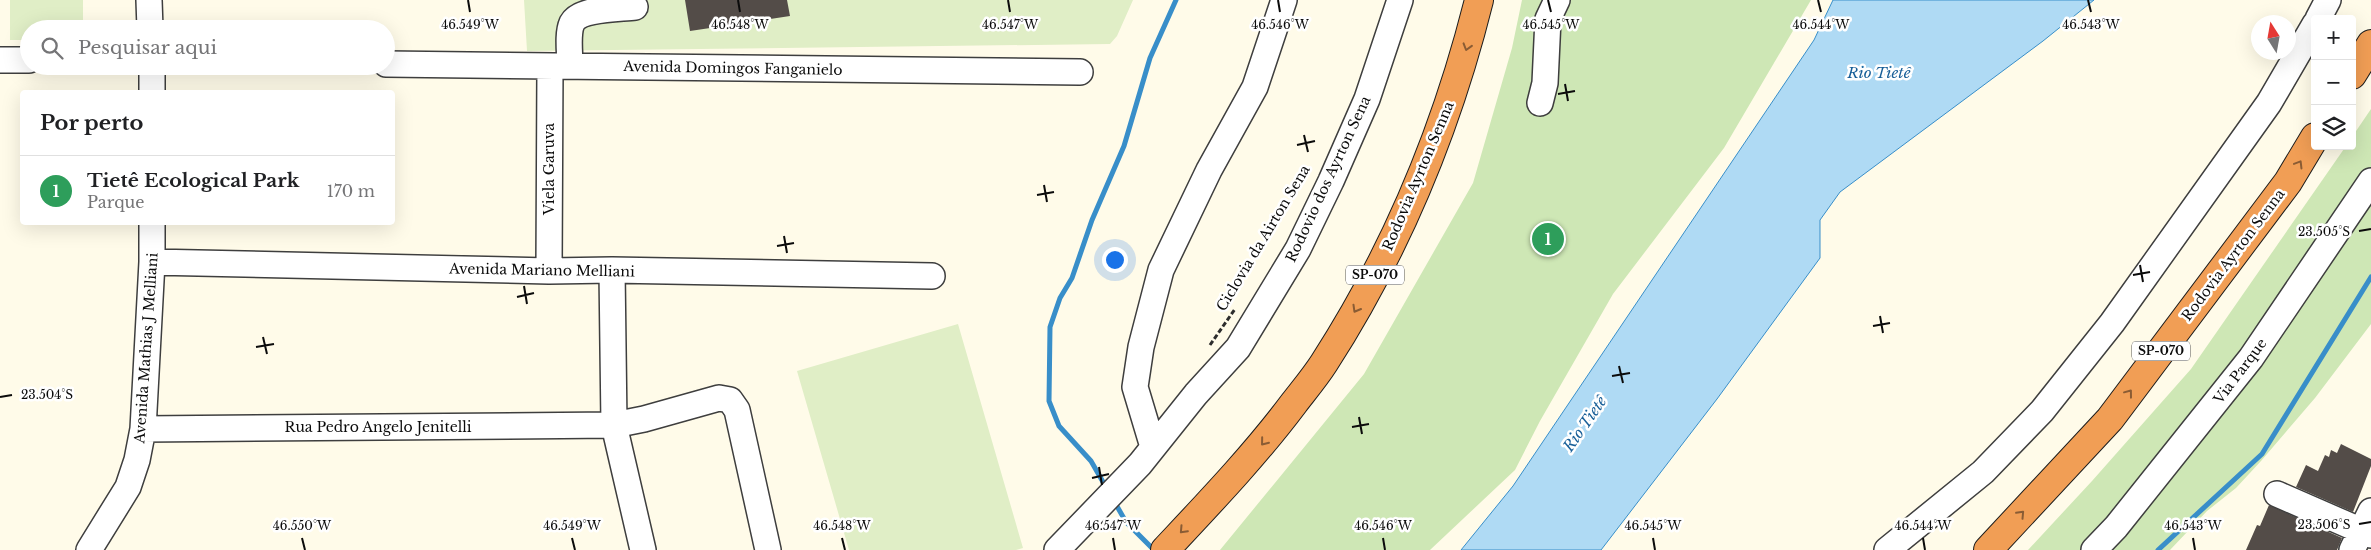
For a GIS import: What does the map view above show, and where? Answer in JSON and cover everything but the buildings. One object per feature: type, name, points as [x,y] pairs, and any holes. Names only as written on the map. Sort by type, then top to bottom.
[{"type":"highway","name":"Rodovia Ayrton Senna","points":[[1165,550],[1262,445],[1324,364],[1373,280],[1412,197],[1450,102],[1479,0]]},
{"type":"highway","points":[[2356,68],[2371,44]]},
{"type":"highway","name":"Rodovia Ayrton Senna","points":[[1988,550],[2110,419],[2288,182],[2311,144]]},
{"type":"street","points":[[149,0],[150,20]]},
{"type":"street","points":[[1147,455],[1135,387],[1141,347],[1161,270],[1209,170],[1254,87],[1284,0]]},
{"type":"street","name":"Rodovio dos Ayrton Sena","points":[[1057,550],[1080,528],[1147,455],[1238,348],[1298,249],[1367,99],[1400,0]]},
{"type":"street","points":[[1540,103],[1545,83],[1548,19],[1557,0]]},
{"type":"street","points":[[2320,15],[2328,0]]},
{"type":"street","name":"Viela Garuva","points":[[549,271],[560,66],[572,23],[578,17],[595,11],[635,7]]},
{"type":"street","points":[[1887,550],[1983,472],[2042,411],[2112,323],[2269,103],[2311,31]]},
{"type":"street","points":[[0,60],[20,60]]},
{"type":"street","name":"Avenida Domingos Fanganielo","points":[[395,64],[1080,72]]},
{"type":"street","points":[[152,75],[152,90]]},
{"type":"street","name":"Via Parque","points":[[2094,550],[2116,527],[2251,358],[2371,181]]},
{"type":"street","name":"Avenida Mathias J Melliani","points":[[89,550],[128,487],[137,460],[143,429],[152,262],[152,225]]},
{"type":"street","name":"Avenida Mariano Melliani","points":[[152,262],[549,271],[612,270],[932,276]]},
{"type":"street","points":[[612,270],[614,425],[635,546]]},
{"type":"street","name":"Rua Pedro Angelo Jenitelli","points":[[143,429],[614,425],[644,420],[719,398],[730,400],[737,410],[768,550]]},
{"type":"street","points":[[2277,494],[2364,532]]},
{"type":"path","name":"Ciclovia da Airton Sena","points":[[1205,353],[1237,306]]},
{"type":"green space","points":[[10,0],[83,0],[83,20],[20,20],[20,40],[10,40]]},
{"type":"green space","points":[[524,0],[1133,0],[1117,36],[1110,44],[527,51]]},
{"type":"green space","points":[[1522,0],[1811,0],[1724,148],[1613,294],[1540,421],[1515,470],[1430,550],[1220,550],[1364,374],[1473,183],[1512,48]]},
{"type":"green space","points":[[2371,109],[2371,324],[2315,398],[2236,488],[2207,511],[2170,550],[2028,550],[2191,369],[2343,150],[2356,150],[2356,131]]},
{"type":"green space","points":[[958,324],[1023,548],[1016,550],[849,550],[797,371]]},
{"type":"water","name":"Rio Tietê","points":[[1833,0],[2094,0],[2043,41],[1840,192],[1820,220],[1820,258],[1717,399],[1601,550],[1461,550],[1513,486],[1814,40]]},
{"type":"waterway","points":[[1107,489],[1091,461],[1059,426],[1049,401],[1050,327],[1060,298],[1072,278],[1092,220],[1124,146],[1150,58],[1176,0]]},
{"type":"waterway","points":[[2158,550],[2262,454],[2371,277]]},
{"type":"waterway","points":[[1114,501],[1126,522],[1154,550]]},
{"type":"place","name":"Tietê Ecological Park","points":[[1548,239]]}]
